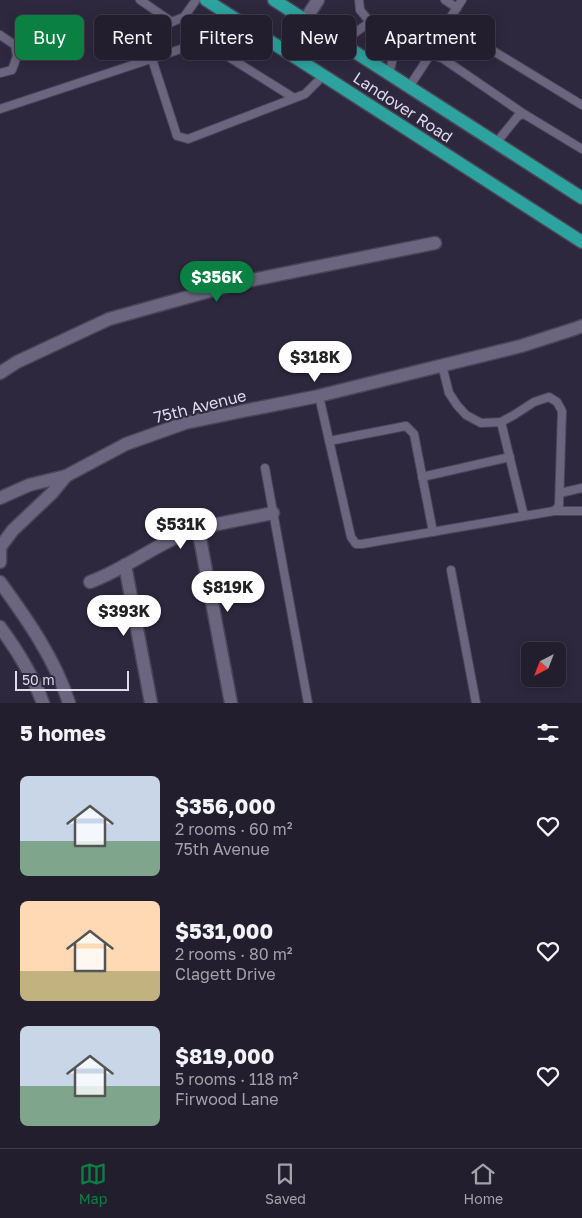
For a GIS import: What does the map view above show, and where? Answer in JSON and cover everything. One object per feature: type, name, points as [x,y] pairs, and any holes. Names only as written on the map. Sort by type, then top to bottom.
[{"type":"main road","name":"Landover Road","points":[[206,0],[582,242]]},
{"type":"main road","name":"Landover Road","points":[[274,0],[297,15]]},
{"type":"main road","name":"Landover Road","points":[[356,53],[582,198]]},
{"type":"street","points":[[308,15],[318,0]]},
{"type":"street","points":[[0,373],[17,362],[109,319],[242,282],[435,243]]},
{"type":"street","name":"75th Avenue","points":[[0,498],[29,485],[66,476],[126,444],[185,424],[319,396],[522,346],[582,326]]},
{"type":"street","name":"75th Avenue","points":[[0,546],[13,530],[52,493],[66,476]]},
{"type":"street","points":[[90,582],[125,566],[174,537],[198,528],[273,513]]},
{"type":"street","points":[[198,528],[227,702]]},
{"type":"street","points":[[0,546],[0,562]]},
{"type":"street","points":[[125,566],[151,703]]},
{"type":"street","points":[[0,582],[40,642],[57,674],[69,703]]},
{"type":"street","points":[[0,627],[22,660],[43,703]]},
{"type":"lane","points":[[140,0],[172,22],[184,17],[196,0]]},
{"type":"lane","points":[[360,0],[360,10],[366,17]]},
{"type":"lane","points":[[445,0],[457,8]]},
{"type":"lane","points":[[452,15],[462,0]]},
{"type":"lane","points":[[356,33],[366,25]]},
{"type":"lane","points":[[0,35],[15,45],[17,56],[12,70],[0,73]]},
{"type":"lane","points":[[171,52],[192,45],[208,44],[294,98]]},
{"type":"lane","points":[[495,53],[582,105]]},
{"type":"lane","points":[[0,109],[149,60]]},
{"type":"lane","points":[[152,60],[177,136],[188,139],[305,94],[324,76]]},
{"type":"lane","points":[[389,74],[392,60]]},
{"type":"lane","points":[[408,87],[427,60]]},
{"type":"lane","points":[[445,60],[524,114],[582,149]]},
{"type":"lane","points":[[496,143],[518,116],[524,114]]},
{"type":"lane","points":[[442,365],[449,393],[466,415],[481,424],[501,422],[534,402],[549,397],[557,402],[562,411],[560,493],[557,509]]},
{"type":"lane","points":[[319,396],[351,537],[356,544],[557,509],[582,511]]},
{"type":"lane","points":[[501,422],[524,516]]},
{"type":"lane","points":[[329,440],[406,426],[414,434],[433,532]]},
{"type":"lane","points":[[422,477],[510,457]]},
{"type":"lane","points":[[266,468],[308,703]]},
{"type":"lane","points":[[560,493],[582,488]]},
{"type":"lane","points":[[451,570],[476,703]]}]
